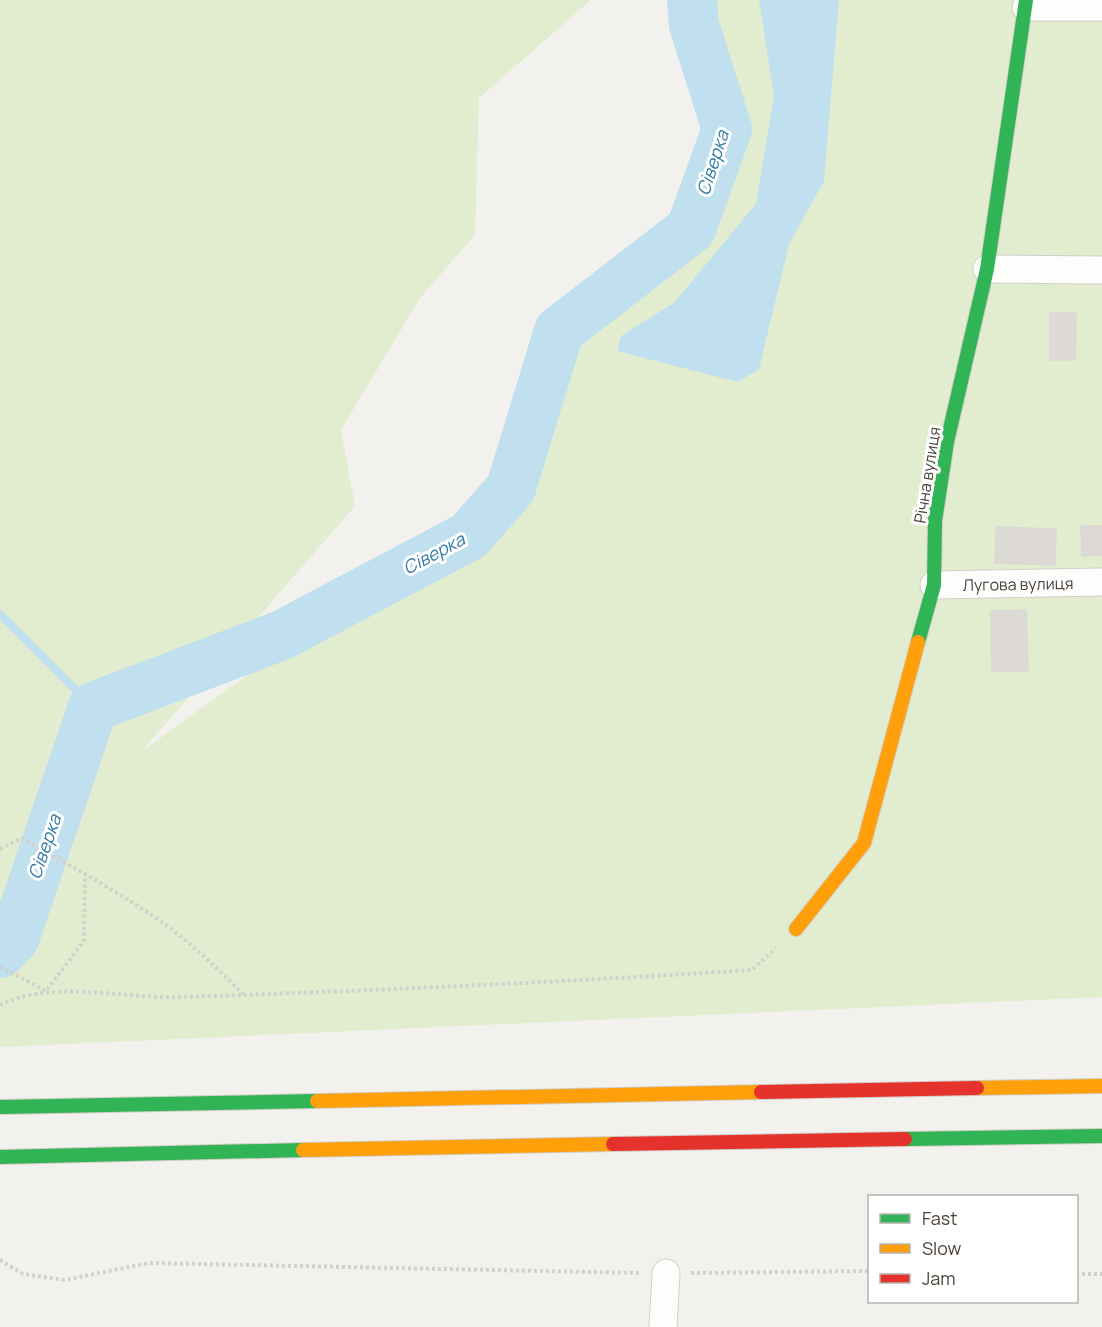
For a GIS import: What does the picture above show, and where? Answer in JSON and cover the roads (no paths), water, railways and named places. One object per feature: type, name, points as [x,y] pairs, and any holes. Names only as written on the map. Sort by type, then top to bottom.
[{"type":"main road","name":"Річна вулиця","points":[[796,929],[864,843],[933,585],[935,521],[947,442],[987,268],[1026,4]]},
{"type":"main road","points":[[0,1107],[1102,1086]]},
{"type":"main road","points":[[0,1157],[1102,1136]]},
{"type":"street","points":[[1026,4],[1102,7]]},
{"type":"street","points":[[987,268],[1102,270]]},
{"type":"street","name":"Лугова вулиця","points":[[933,585],[1102,582]]},
{"type":"street","points":[[663,1327],[666,1273]]},
{"type":"water","points":[[759,0],[839,0],[824,181],[789,244],[759,369],[738,382],[617,351],[621,336],[674,303],[756,204],[774,95]]},
{"type":"waterway","name":"Сіверка","points":[[0,953],[14,939],[93,707],[282,635],[469,536],[511,488],[559,331],[691,229],[727,129],[694,25],[692,0]]},
{"type":"waterway","points":[[0,614],[93,707]]}]
